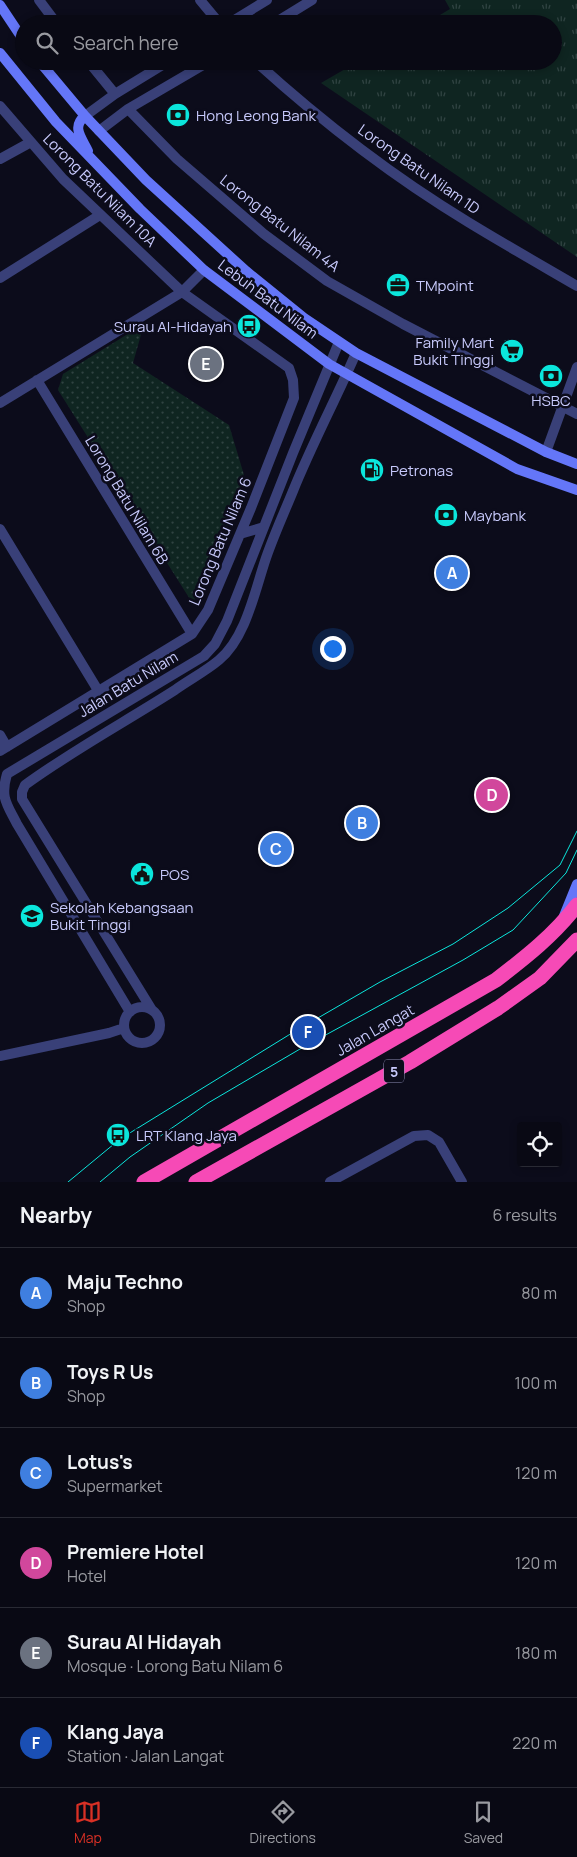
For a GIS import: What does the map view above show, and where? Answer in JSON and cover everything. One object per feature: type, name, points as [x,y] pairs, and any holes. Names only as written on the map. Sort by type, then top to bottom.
[{"type":"highway","name":"Jalan Langat","points":[[144,1182],[496,980],[532,953],[562,924],[577,904]]},
{"type":"highway","name":"5","points":[[196,1182],[410,1062],[498,1008],[540,978],[577,940]]},
{"type":"main road","points":[[0,4],[15,27]]},
{"type":"main road","name":"Lebuh Batu Nilam","points":[[0,53],[56,122],[140,209],[204,270],[329,364],[517,469],[577,490]]},
{"type":"main road","name":"Lebuh Batu Nilam","points":[[47,70],[85,116],[146,180],[246,271],[304,318],[356,353],[546,452],[577,464]]},
{"type":"main road","points":[[85,116],[79,121],[78,127],[92,158]]},
{"type":"main road","name":"Jalan Langat","points":[[562,924],[565,910],[577,884]]},
{"type":"street","points":[[39,0],[50,15]]},
{"type":"street","points":[[200,0],[212,15]]},
{"type":"street","points":[[243,15],[267,0]]},
{"type":"street","points":[[288,15],[312,0]]},
{"type":"street","points":[[95,70],[115,94]]},
{"type":"street","points":[[85,116],[115,94],[154,70]]},
{"type":"street","points":[[99,131],[128,109],[195,70]]},
{"type":"street","name":"Lorong Batu Nilam 1D","points":[[265,70],[298,100],[376,161],[467,222],[577,286]]},
{"type":"street","name":"Lorong Batu Nilam 10A","points":[[0,106],[63,179],[182,292]]},
{"type":"street","name":"Lorong Batu Nilam 4A","points":[[128,109],[178,160],[264,234],[327,281],[403,324],[577,414]]},
{"type":"street","points":[[0,159],[31,142]]},
{"type":"street","points":[[0,278],[100,215]]},
{"type":"street","points":[[0,403],[182,292],[204,270]]},
{"type":"street","name":"Lorong Batu Nilam 6","points":[[4,749],[192,634],[208,610],[294,398],[293,380],[289,368],[182,292]]},
{"type":"street","name":"Jalan Batu Nilam","points":[[3,788],[7,774],[204,656],[215,644],[227,621],[339,342]]},
{"type":"street","name":"Jalan Batu Nilam","points":[[22,792],[25,786],[71,753],[207,669],[220,660],[229,649],[237,637],[248,612],[266,558],[293,489],[356,353]]},
{"type":"street","points":[[546,452],[577,367]]},
{"type":"street","name":"Lorong Batu Nilam 6B","points":[[37,380],[192,634]]},
{"type":"street","points":[[240,534],[264,528]]},
{"type":"street","points":[[0,529],[99,692]]},
{"type":"street","points":[[0,735],[4,749]]},
{"type":"street","points":[[130,1012],[17,824],[4,799],[3,788],[22,792],[22,798],[152,1010],[157,1015],[160,1029],[152,1040],[138,1043],[132,1040],[124,1028],[124,1021],[130,1012],[139,1007],[146,1007],[152,1010]]},
{"type":"street","points":[[0,1056],[109,1033],[124,1028]]},
{"type":"street","points":[[330,1182],[414,1136],[428,1135],[439,1142],[462,1182]]},
{"type":"green space","points":[[445,0],[577,0],[577,257],[321,83],[343,70],[562,70],[562,15],[440,15],[450,9]]},
{"type":"green space","points":[[144,324],[133,363],[229,425],[244,475],[231,519],[193,604],[58,390],[63,374]]},
{"type":"tram line","points":[[68,1182],[120,1139],[292,1033],[380,982],[453,944],[508,908],[560,865],[577,831]]},
{"type":"tram line","points":[[100,1182],[130,1157],[208,1103],[300,1049],[463,960],[513,930],[566,873],[577,850]]},
{"type":"place","name":"Hong Leong Bank","points":[[178,115]]},
{"type":"place","name":"TMpoint","points":[[398,285]]},
{"type":"place","name":"Surau Al-Hidayah","points":[[249,326]]},
{"type":"place","name":"Family Mart Bukit Tinggi","points":[[512,351]]},
{"type":"place","name":"Surau Al Hidayah","points":[[206,364]]},
{"type":"place","name":"HSBC","points":[[551,376]]},
{"type":"place","name":"Petronas","points":[[372,470]]},
{"type":"place","name":"Maybank","points":[[446,515]]},
{"type":"place","name":"Maju Techno","points":[[452,573]]},
{"type":"place","name":"Premiere Hotel","points":[[492,795]]},
{"type":"place","name":"Toys R Us","points":[[362,823]]},
{"type":"place","name":"Lotus's","points":[[276,849]]},
{"type":"place","name":"POS","points":[[142,874]]},
{"type":"place","name":"Sekolah Kebangsaan Bukit Tinggi","points":[[32,916]]},
{"type":"place","name":"Klang Jaya","points":[[308,1032]]},
{"type":"place","name":"LRT Klang Jaya","points":[[118,1135]]}]
